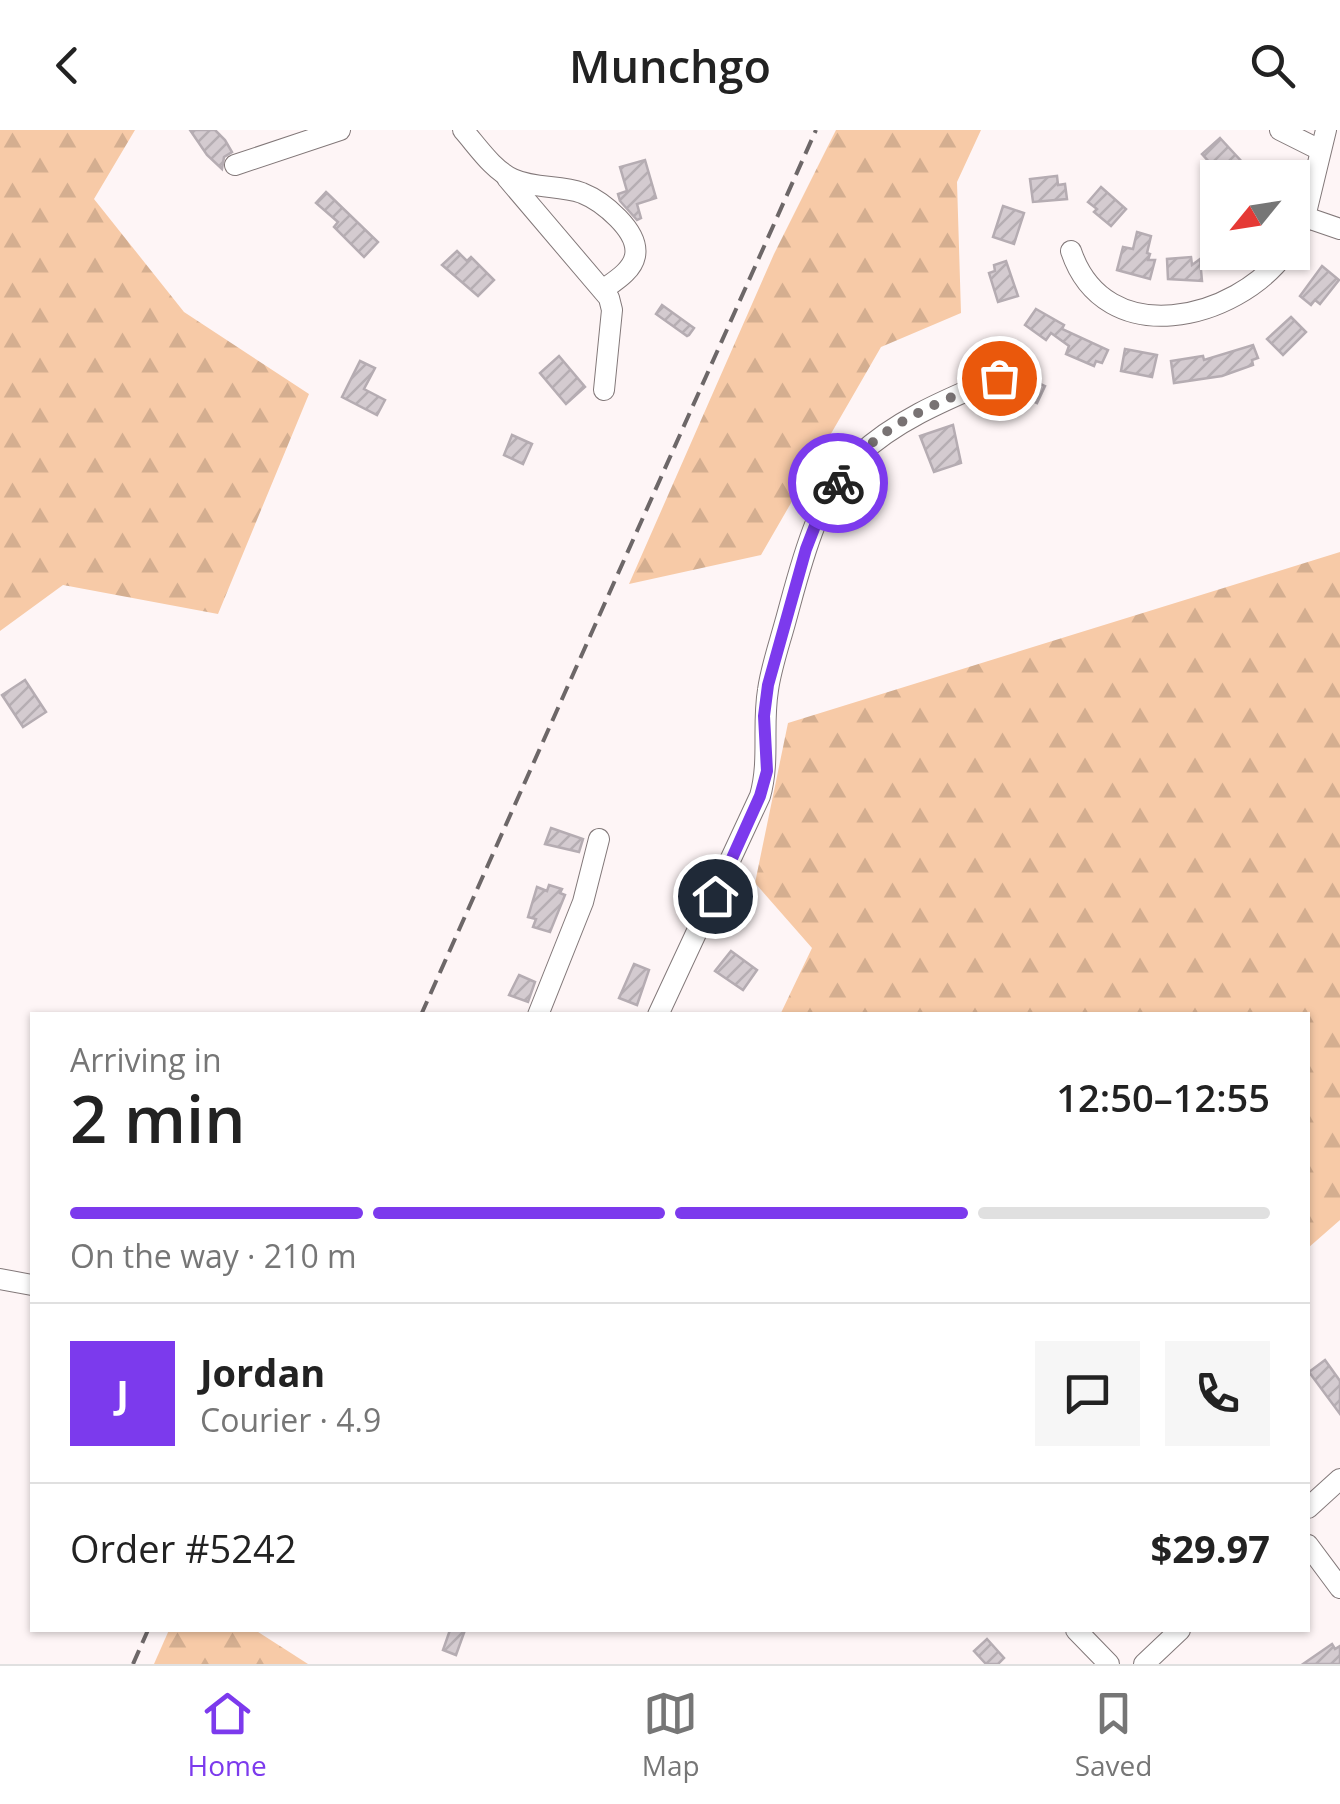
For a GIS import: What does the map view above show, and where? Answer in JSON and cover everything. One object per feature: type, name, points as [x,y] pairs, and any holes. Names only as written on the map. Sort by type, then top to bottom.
[{"type":"street","points":[[235,164],[340,130]]},
{"type":"street","points":[[464,130],[604,290],[612,310],[604,390]]},
{"type":"street","points":[[1280,130],[1323,140],[1310,196]]},
{"type":"street","points":[[502,172],[515,180],[586,194],[611,212],[632,239],[635,259],[604,290]]},
{"type":"street","points":[[1310,219],[1340,230]]},
{"type":"street","points":[[1071,251],[1080,274],[1101,296],[1129,310],[1158,316],[1190,314],[1224,303],[1255,285],[1269,270]]},
{"type":"street","points":[[659,1012],[750,824],[767,771],[764,716],[768,685],[818,518],[857,456],[895,426],[999,378]]},
{"type":"street","points":[[539,1012],[582,902],[599,839]]},
{"type":"street","points":[[0,1280],[30,1285]]},
{"type":"street","points":[[1310,1506],[1340,1479]]},
{"type":"street","points":[[1310,1549],[1340,1588]]},
{"type":"street","points":[[1078,1632],[1109,1664]]},
{"type":"street","points":[[1144,1664],[1178,1632]]},
{"type":"green space","points":[[0,130],[135,130],[94,199],[184,312],[309,394],[218,614],[63,585],[0,631]]},
{"type":"green space","points":[[836,130],[981,130],[957,182],[961,313],[881,347],[761,555],[629,584],[774,254]]},
{"type":"green space","points":[[1340,552],[1340,1220],[1310,1246],[1310,1012],[781,1012],[812,948],[755,883],[788,723]]},
{"type":"green space","points":[[168,1632],[258,1632],[308,1664],[154,1664]]},
{"type":"building","points":[[190,130],[215,130],[225,140],[232,152],[224,157],[222,169],[207,155]]},
{"type":"building","points":[[1220,138],[1240,160],[1207,160],[1202,154]]},
{"type":"building","points":[[645,160],[656,198],[637,204],[641,218],[637,220],[620,201],[618,194],[627,191],[620,167]]},
{"type":"building","points":[[1057,176],[1058,185],[1065,184],[1067,199],[1033,202],[1030,179]]},
{"type":"building","points":[[1101,187],[1126,209],[1111,226],[1088,202]]},
{"type":"building","points":[[326,192],[378,242],[364,257],[334,227],[338,222],[316,203]]},
{"type":"building","points":[[1003,206],[1024,213],[1014,244],[993,237]]},
{"type":"building","points":[[1137,232],[1151,236],[1148,260],[1155,260],[1150,279],[1117,270],[1123,247],[1133,249]]},
{"type":"building","points":[[457,251],[467,261],[471,257],[494,280],[478,296],[442,265]]},
{"type":"building","points":[[1191,257],[1192,265],[1200,259],[1202,281],[1168,279],[1167,259]]},
{"type":"building","points":[[1006,261],[1018,296],[998,302],[989,273],[995,271],[994,265]]},
{"type":"building","points":[[1322,266],[1339,280],[1320,304],[1315,300],[1311,305],[1300,296]]},
{"type":"building","points":[[662,305],[694,328],[689,335],[656,314]]},
{"type":"building","points":[[1036,309],[1064,325],[1062,329],[1108,350],[1102,363],[1096,361],[1094,366],[1066,354],[1069,346],[1051,333],[1046,340],[1025,325]]},
{"type":"building","points":[[1291,317],[1306,332],[1283,355],[1267,339]]},
{"type":"building","points":[[1253,345],[1258,358],[1252,360],[1253,365],[1222,376],[1174,383],[1171,361],[1203,356],[1204,360]]},
{"type":"building","points":[[1125,349],[1157,355],[1152,377],[1121,371]]},
{"type":"building","points":[[559,356],[585,387],[566,404],[540,373]]},
{"type":"building","points":[[360,361],[375,368],[364,389],[385,400],[377,415],[342,397]]},
{"type":"building","points":[[1023,376],[1045,386],[1037,403],[1015,393]]},
{"type":"building","points":[[953,425],[961,463],[934,472],[920,436]]},
{"type":"building","points":[[512,435],[532,444],[523,464],[504,455]]},
{"type":"building","points":[[25,680],[46,712],[23,727],[2,695]]},
{"type":"building","points":[[551,828],[583,839],[579,852],[545,844]]},
{"type":"building","points":[[549,885],[562,889],[560,893],[565,895],[550,932],[533,927],[536,919],[528,917],[537,887],[547,891]]},
{"type":"building","points":[[731,951],[757,970],[743,990],[715,971]]},
{"type":"building","points":[[634,964],[649,970],[637,1005],[619,998]]},
{"type":"building","points":[[519,975],[535,982],[528,1002],[509,995]]},
{"type":"building","points":[[1325,1360],[1340,1381],[1340,1414],[1310,1373]]},
{"type":"building","points":[[449,1632],[464,1632],[456,1655],[443,1650]]},
{"type":"building","points":[[987,1639],[1004,1658],[998,1664],[986,1664],[974,1651]]},
{"type":"building","points":[[1332,1644],[1335,1649],[1340,1646],[1340,1664],[1303,1664]]},
{"type":"railway","points":[[422,1012],[816,130]]},
{"type":"railway","points":[[133,1664],[147,1632]]},
{"type":"way so far","points":[[838,483],[857,456],[895,426],[999,378]]},
{"type":"route","points":[[715,896],[760,796],[767,771],[764,716],[768,685],[806,549],[838,483]]}]
